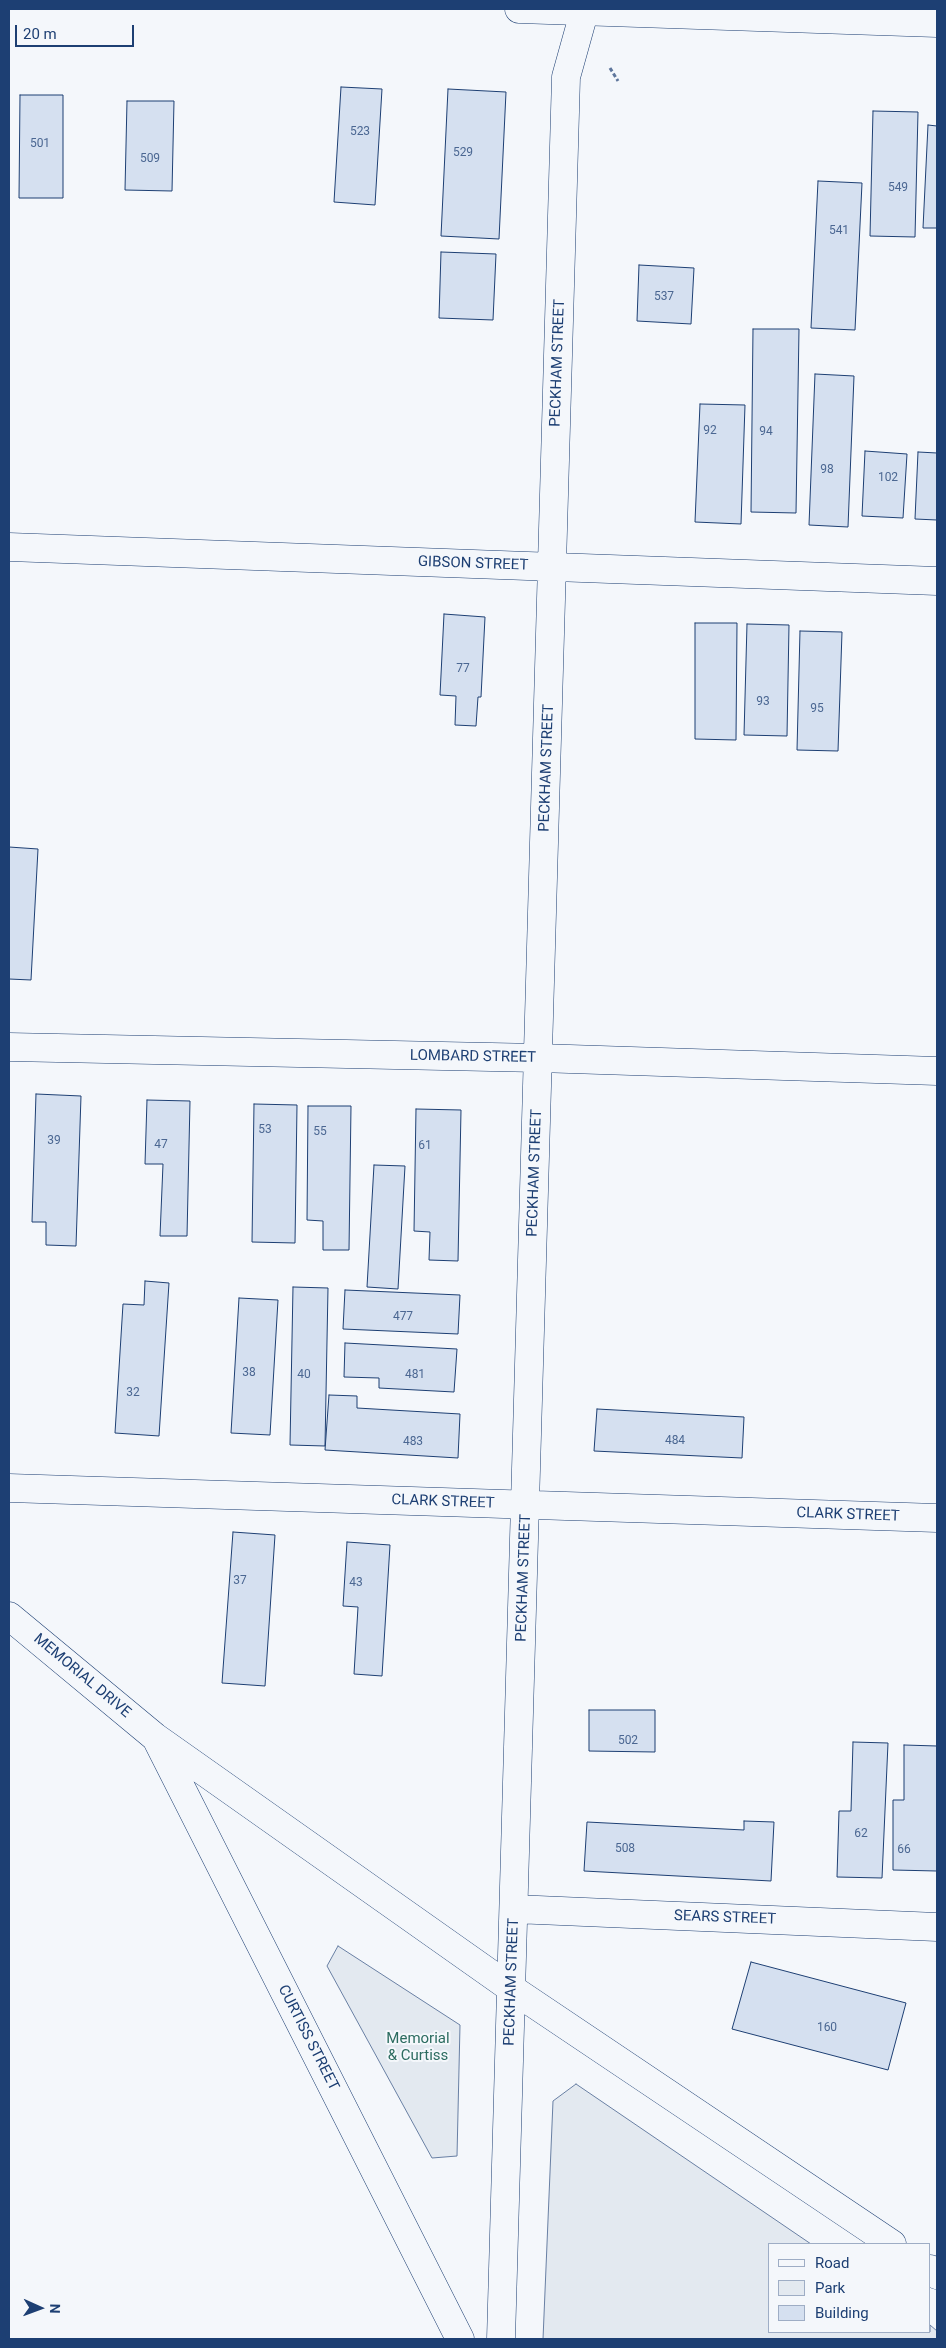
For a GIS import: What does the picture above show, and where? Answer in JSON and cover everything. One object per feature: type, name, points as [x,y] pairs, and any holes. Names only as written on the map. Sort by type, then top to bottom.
[{"type":"street","points":[[519,9],[937,23]]},
{"type":"street","name":"PECKHAM STREET","points":[[502,2339],[566,77],[585,10]]},
{"type":"street","name":"GIBSON STREET","points":[[9,547],[937,580]]},
{"type":"street","name":"LOMBARD STREET","points":[[9,1047],[539,1058],[937,1071]]},
{"type":"street","name":"CLARK STREET","points":[[9,1488],[937,1518]]},
{"type":"street","name":"MEMORIAL DRIVE","points":[[9,1616],[155,1737],[512,1989],[891,2243]]},
{"type":"street","name":"CURTISS STREET","points":[[155,1737],[460,2339]]},
{"type":"street","name":"SEARS STREET","points":[[514,1909],[937,1927]]},
{"type":"path","points":[[610,68],[618,81]]},
{"type":"green space","name":"Memorial & Curtiss","points":[[338,1946],[460,2025],[457,2156],[432,2158],[327,1966]]},
{"type":"green space","points":[[576,2084],[810,2243],[768,2243],[768,2333],[931,2333],[931,2326],[937,2331],[937,2339],[543,2339],[553,2101]]},
{"type":"building","points":[[341,87],[382,89],[375,205],[334,202]]},
{"type":"building","points":[[448,89],[506,92],[499,239],[441,236]]},
{"type":"building","points":[[20,95],[63,95],[63,198],[19,198]]},
{"type":"building","points":[[127,101],[174,101],[172,191],[125,190]]},
{"type":"building","points":[[873,111],[918,112],[915,237],[870,236]]},
{"type":"building","points":[[928,125],[937,126],[937,228],[923,228]]},
{"type":"building","points":[[818,181],[862,183],[855,330],[811,328]]},
{"type":"building","points":[[441,252],[496,254],[493,320],[439,318]]},
{"type":"building","points":[[639,265],[694,268],[691,324],[637,321]]},
{"type":"building","points":[[753,329],[799,329],[796,513],[751,512]]},
{"type":"building","points":[[815,374],[854,376],[848,527],[809,525]]},
{"type":"building","points":[[700,404],[745,405],[741,524],[695,522]]},
{"type":"building","points":[[865,451],[907,454],[903,518],[862,516]]},
{"type":"building","points":[[918,452],[937,453],[937,520],[915,519]]},
{"type":"building","points":[[444,614],[485,617],[481,697],[478,697],[476,726],[455,725],[456,696],[440,695]]},
{"type":"building","points":[[695,623],[737,623],[736,740],[695,739]]},
{"type":"building","points":[[747,624],[789,625],[787,736],[744,735]]},
{"type":"building","points":[[800,631],[842,632],[838,751],[797,750]]},
{"type":"building","points":[[9,847],[38,849],[31,980],[9,979]]},
{"type":"building","points":[[36,1094],[81,1096],[76,1246],[46,1245],[46,1222],[32,1222]]},
{"type":"building","points":[[147,1100],[190,1101],[187,1236],[160,1236],[163,1164],[145,1164]]},
{"type":"building","points":[[254,1104],[297,1105],[295,1243],[252,1242]]},
{"type":"building","points":[[308,1106],[351,1106],[349,1250],[323,1250],[323,1221],[307,1220]]},
{"type":"building","points":[[416,1109],[461,1110],[458,1261],[429,1260],[430,1232],[414,1231]]},
{"type":"building","points":[[374,1165],[405,1166],[398,1289],[367,1287]]},
{"type":"building","points":[[145,1281],[169,1283],[159,1436],[115,1433],[123,1304],[144,1305]]},
{"type":"building","points":[[293,1287],[328,1288],[325,1446],[290,1445]]},
{"type":"building","points":[[345,1290],[460,1295],[458,1334],[343,1329]]},
{"type":"building","points":[[239,1298],[278,1300],[270,1435],[231,1433]]},
{"type":"building","points":[[345,1343],[457,1349],[454,1392],[379,1388],[379,1378],[344,1377]]},
{"type":"building","points":[[329,1395],[357,1396],[357,1408],[460,1414],[458,1458],[325,1450]]},
{"type":"building","points":[[597,1409],[744,1417],[742,1458],[594,1451]]},
{"type":"building","points":[[233,1532],[275,1535],[265,1686],[222,1683]]},
{"type":"building","points":[[347,1542],[390,1545],[382,1676],[354,1674],[358,1607],[343,1606]]},
{"type":"building","points":[[589,1710],[655,1710],[655,1752],[589,1751]]},
{"type":"building","points":[[853,1742],[888,1743],[882,1878],[837,1877],[839,1811],[851,1811]]},
{"type":"building","points":[[904,1745],[937,1746],[937,1871],[893,1870],[893,1800],[904,1800]]},
{"type":"building","points":[[744,1821],[774,1822],[771,1881],[584,1871],[587,1822],[744,1830]]},
{"type":"building","points":[[751,1962],[906,2003],[888,2070],[732,2029]]}]
